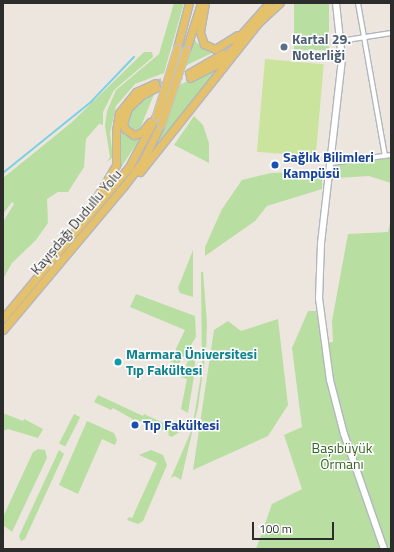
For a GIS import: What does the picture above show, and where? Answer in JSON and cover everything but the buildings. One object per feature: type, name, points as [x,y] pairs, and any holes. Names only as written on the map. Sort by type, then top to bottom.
[{"type":"main road","points":[[74,232],[113,175],[118,158],[116,131],[119,113],[136,92],[155,86],[142,94],[128,108],[123,124],[125,129],[134,135],[142,132],[156,116],[189,3]]},
{"type":"main road","name":"Kayışdağı Dudullu Yolu","points":[[3,330],[98,218],[142,162],[161,124],[200,3]]},
{"type":"main road","points":[[205,3],[200,32],[201,40],[209,48],[216,49],[280,3]]},
{"type":"main road","points":[[98,218],[155,155],[268,3]]},
{"type":"main road","points":[[336,3],[340,41],[341,75],[321,244],[319,298],[330,380],[344,434],[384,549]]},
{"type":"main road","points":[[189,76],[217,64],[256,21]]},
{"type":"main road","name":"Kayışdağı Dudullu Yolu","points":[[3,318],[129,167],[156,116]]},
{"type":"street","points":[[358,3],[385,156]]},
{"type":"street","points":[[340,41],[391,33]]},
{"type":"street","points":[[330,166],[391,155]]},
{"type":"green space","points":[[174,3],[184,3],[164,73],[135,84],[116,106],[110,133],[113,157],[107,162],[110,157],[105,126],[107,111],[116,90],[159,54]]},
{"type":"green space","points":[[294,3],[329,3],[329,50],[294,50]]},
{"type":"green space","points":[[194,37],[196,42],[212,53],[183,67]]},
{"type":"green space","points":[[144,52],[152,52],[153,57],[114,90],[103,112],[103,125],[99,124],[86,139],[84,167],[68,192],[58,192],[47,199],[48,223],[36,240],[12,263],[3,279],[3,222],[14,204],[12,202],[3,214],[3,178],[71,123]]},
{"type":"green space","points":[[265,59],[324,64],[316,157],[257,152]]},
{"type":"green space","points":[[221,66],[150,155],[179,85]]},
{"type":"green space","points":[[155,92],[138,130],[127,127],[126,117],[131,108],[140,99]]},
{"type":"green space","points":[[194,116],[203,125],[209,143],[209,163],[174,145]]},
{"type":"green space","points":[[119,121],[127,135],[136,139],[141,137],[116,175],[120,161]]},
{"type":"green space","points":[[391,157],[391,183],[369,176],[336,178],[334,165]]},
{"type":"green space","points":[[297,172],[322,175],[322,189],[267,206],[255,221],[205,256],[205,247],[222,209],[242,180],[271,173]]},
{"type":"green space","name":"Başıbüyük Ormanı","points":[[391,219],[391,549],[256,549],[272,504],[302,489],[284,435],[302,427],[292,348],[308,311],[316,311],[322,343],[333,342],[332,321],[348,234],[388,232]]},
{"type":"green space","points":[[193,250],[193,297],[180,293],[178,288]]},
{"type":"green space","points":[[201,272],[203,272],[207,324],[206,350],[198,407],[181,480],[175,476],[171,478],[192,429],[202,369]]},
{"type":"green space","points":[[136,294],[195,316],[196,337],[178,365],[170,361],[185,330],[130,307]]},
{"type":"green space","points":[[278,319],[288,405],[268,436],[193,470],[214,330],[228,321],[241,331]]},
{"type":"green space","points":[[195,351],[195,370],[188,413],[181,409],[187,379],[181,377],[191,354]]},
{"type":"green space","points":[[98,395],[143,416],[144,414],[181,431],[172,437],[168,435],[169,433],[160,429],[159,431],[144,422],[136,421],[113,408],[111,410],[94,402]]},
{"type":"green space","points":[[3,413],[23,421],[24,419],[43,429],[38,438],[8,429],[3,431]]},
{"type":"green space","points":[[74,414],[80,417],[65,447],[59,443]]},
{"type":"green space","points":[[87,421],[114,433],[117,440],[115,445],[102,439],[78,494],[59,485]]},
{"type":"green space","points":[[38,449],[45,450],[47,458],[12,532],[3,525],[3,517],[33,452]]},
{"type":"green space","points":[[59,450],[64,454],[25,539],[21,541],[19,536]]},
{"type":"green space","points":[[151,450],[163,455],[167,465],[143,521],[138,524],[127,520],[129,517],[132,518],[157,463],[139,455]]},
{"type":"waterway","points":[[3,173],[91,102],[134,57]]},
{"type":"tunnel","points":[[155,83],[189,73]]},
{"type":"place","name":"Kartal 29. Noterliği","points":[[284,47]]},
{"type":"place","name":"Sağlık Bilimleri Kampüsü","points":[[275,165]]},
{"type":"place","name":"Marmara Üniversitesi Tıp Fakültesi","points":[[118,362]]},
{"type":"place","name":"Tıp Fakültesi","points":[[135,425]]}]
